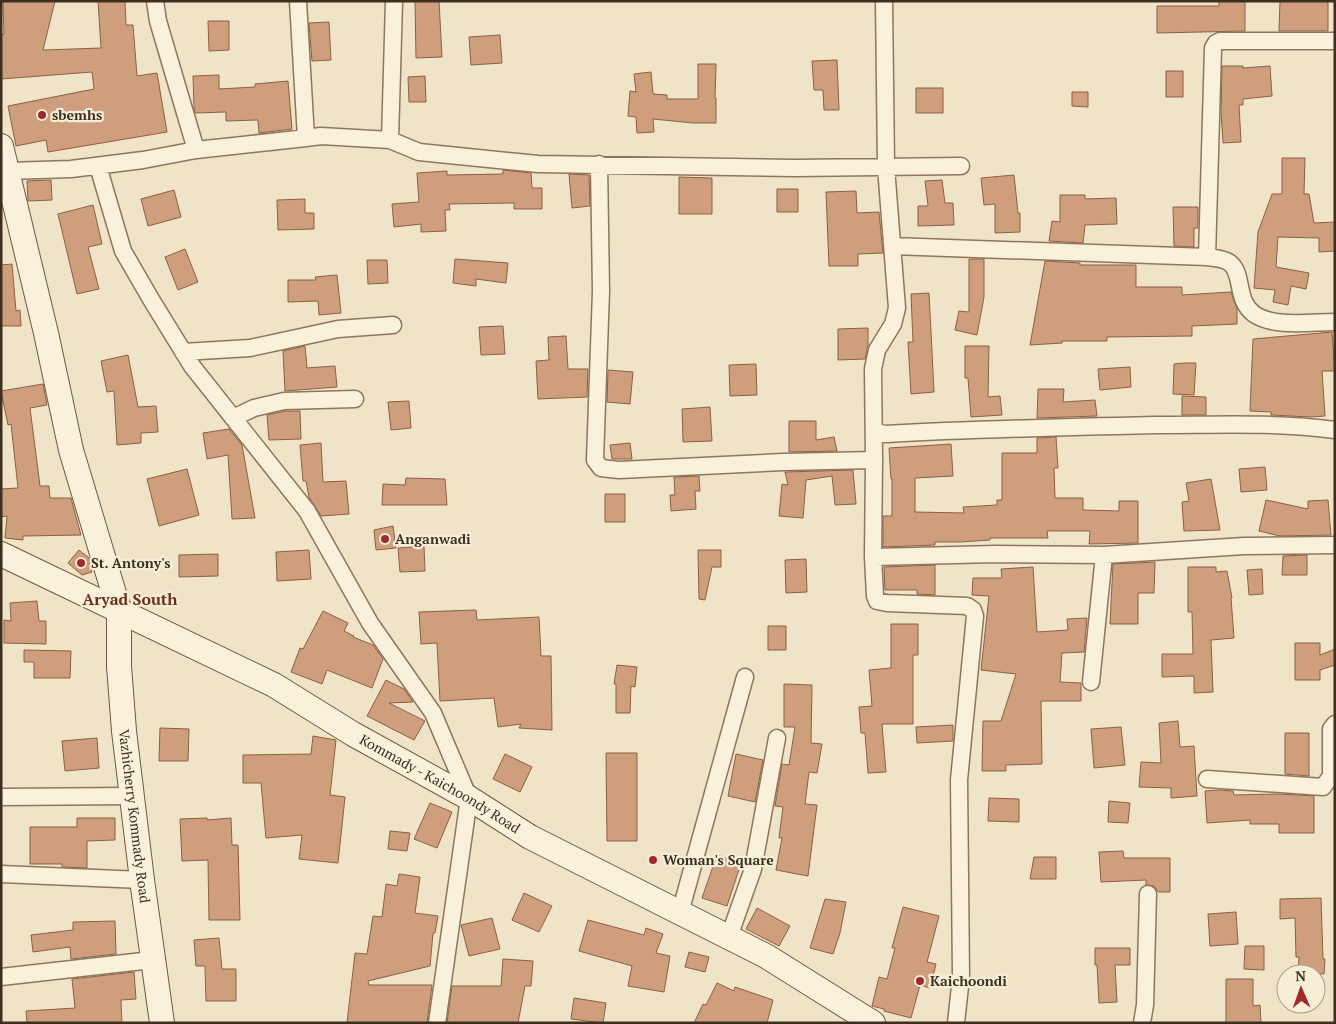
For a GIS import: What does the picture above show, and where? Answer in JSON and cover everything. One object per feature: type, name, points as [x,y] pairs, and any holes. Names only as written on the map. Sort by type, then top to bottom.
[{"type":"main road","name":"Vazhicherry Kommady Road","points":[[1,146],[46,332],[71,450],[119,610],[119,666],[131,796],[162,1023]]},
{"type":"main road","name":"Kommady - Kaichoondy Road","points":[[1,554],[274,686],[353,734],[469,798],[530,837],[766,956],[861,1019]]},
{"type":"street","points":[[155,1],[158,21],[196,150]]},
{"type":"street","points":[[298,1],[306,138]]},
{"type":"street","points":[[390,140],[394,1]]},
{"type":"street","points":[[884,1],[886,167],[897,308],[893,324],[877,350],[873,369],[872,557],[874,596],[877,602],[967,606],[973,610],[975,616],[958,780],[961,978],[956,1023]]},
{"type":"street","points":[[1207,257],[1213,48],[1220,41],[1335,41]]},
{"type":"street","points":[[8,171],[98,166],[196,150],[321,136],[390,140],[419,152],[538,164],[795,168],[961,166]]},
{"type":"street","points":[[599,164],[602,291],[595,460],[602,468],[619,470],[783,462],[874,460]]},
{"type":"street","points":[[98,166],[124,251],[183,352],[192,366],[307,511],[370,623],[433,713],[469,798],[437,1023]]},
{"type":"street","points":[[892,246],[1220,259],[1230,263],[1236,270],[1244,303],[1254,314],[1273,322],[1335,322]]},
{"type":"street","points":[[183,352],[250,348],[338,329],[393,325]]},
{"type":"street","points":[[233,418],[254,408],[284,401],[355,399]]},
{"type":"street","points":[[874,432],[886,434],[1013,428],[1268,424],[1335,430]]},
{"type":"street","points":[[872,557],[996,554],[1104,555],[1244,546],[1335,546]]},
{"type":"street","points":[[1091,682],[1104,555]]},
{"type":"street","points":[[680,913],[745,677]]},
{"type":"street","points":[[1207,779],[1323,787],[1331,776],[1331,730],[1335,724]]},
{"type":"street","points":[[729,937],[753,869],[778,738]]},
{"type":"street","points":[[1,797],[131,796]]},
{"type":"street","points":[[1,874],[142,880]]},
{"type":"street","points":[[1142,1023],[1145,1005],[1148,894]]},
{"type":"street","points":[[1,976],[152,960]]},
{"type":"building","points":[[3,1],[55,1],[43,50],[101,48],[98,1],[125,1],[126,25],[133,25],[137,76],[157,73],[167,132],[48,152],[46,140],[16,146],[8,106],[94,89],[92,72],[1,79],[1,35],[4,34]]},
{"type":"building","points":[[415,1],[439,1],[442,57],[416,58]]},
{"type":"building","points":[[1219,1],[1245,1],[1245,31],[1157,33],[1157,6],[1219,6]]},
{"type":"building","points":[[1280,1],[1328,1],[1328,31],[1279,31]]},
{"type":"building","points":[[208,21],[229,21],[229,50],[209,51]]},
{"type":"building","points":[[329,22],[331,60],[312,61],[309,23]]},
{"type":"building","points":[[500,35],[502,63],[471,65],[469,37]]},
{"type":"building","points":[[837,60],[839,110],[824,110],[823,90],[814,90],[812,61]]},
{"type":"building","points":[[698,64],[716,64],[716,123],[653,119],[654,132],[637,133],[636,117],[628,116],[630,91],[636,92],[634,74],[651,72],[653,94],[667,95],[667,99],[698,99]]},
{"type":"building","points":[[1222,66],[1243,66],[1243,68],[1270,66],[1272,96],[1243,99],[1243,105],[1239,105],[1241,142],[1223,143],[1221,111]]},
{"type":"building","points":[[1166,71],[1183,71],[1183,97],[1166,97]]},
{"type":"building","points":[[219,75],[219,89],[255,87],[255,84],[288,81],[292,129],[259,133],[258,120],[226,121],[226,112],[195,113],[193,76]]},
{"type":"building","points":[[425,76],[426,102],[409,102],[408,77]]},
{"type":"building","points":[[916,88],[943,88],[943,113],[916,113]]},
{"type":"building","points":[[1072,92],[1088,92],[1088,107],[1072,106]]},
{"type":"building","points":[[1282,158],[1305,158],[1304,194],[1309,194],[1314,223],[1335,222],[1335,251],[1319,252],[1319,238],[1278,237],[1276,267],[1309,273],[1306,289],[1291,286],[1288,305],[1273,302],[1275,290],[1254,288],[1258,232],[1272,194],[1282,194]]},
{"type":"building","points":[[503,170],[531,173],[532,188],[542,188],[542,209],[514,209],[514,203],[449,204],[450,210],[445,210],[446,231],[421,232],[421,224],[394,227],[392,204],[419,202],[417,173],[447,171],[447,175],[503,174]]},
{"type":"building","points":[[569,174],[589,175],[590,206],[572,208]]},
{"type":"building","points":[[1014,175],[1018,213],[1020,213],[1020,232],[995,233],[995,204],[984,205],[981,178]]},
{"type":"building","points":[[679,177],[712,178],[712,214],[679,214]]},
{"type":"building","points":[[51,180],[52,200],[28,201],[27,181]]},
{"type":"building","points":[[942,180],[945,203],[953,203],[954,225],[918,226],[918,206],[928,206],[925,181]]},
{"type":"building","points":[[777,189],[798,189],[798,212],[777,212]]},
{"type":"building","points":[[174,190],[181,217],[148,226],[141,199]]},
{"type":"building","points":[[856,191],[857,213],[879,212],[883,253],[858,254],[858,266],[829,266],[826,192]]},
{"type":"building","points":[[1060,195],[1085,195],[1085,199],[1116,198],[1117,224],[1085,225],[1083,243],[1049,241],[1052,221],[1060,222]]},
{"type":"building","points":[[305,199],[305,213],[314,213],[314,229],[278,230],[277,200]]},
{"type":"building","points":[[93,205],[102,244],[88,247],[99,289],[77,294],[58,214]]},
{"type":"building","points":[[1173,207],[1198,207],[1198,228],[1194,228],[1194,247],[1174,246]]},
{"type":"building","points":[[185,249],[198,282],[178,290],[165,257]]},
{"type":"building","points":[[455,259],[508,263],[506,283],[476,279],[476,286],[453,283]]},
{"type":"building","points":[[969,259],[984,259],[984,297],[977,335],[955,330],[959,311],[969,312]]},
{"type":"building","points":[[367,260],[387,260],[388,283],[368,284]]},
{"type":"building","points":[[1045,261],[1080,263],[1080,265],[1136,265],[1136,287],[1182,287],[1182,295],[1231,292],[1237,309],[1237,324],[1192,326],[1192,336],[1107,337],[1107,341],[1062,341],[1062,343],[1030,345]]},
{"type":"building","points":[[12,264],[16,311],[20,310],[21,326],[1,326],[1,265]]},
{"type":"building","points":[[337,275],[341,313],[319,315],[318,301],[288,302],[288,280],[316,280],[315,277]]},
{"type":"building","points":[[929,293],[934,392],[911,394],[908,342],[913,342],[911,294]]},
{"type":"building","points":[[503,326],[505,354],[481,355],[479,327]]},
{"type":"building","points":[[868,328],[868,345],[865,359],[838,360],[838,329]]},
{"type":"building","points":[[1332,332],[1335,371],[1322,371],[1325,416],[1271,415],[1271,412],[1250,411],[1253,339]]},
{"type":"building","points":[[566,336],[568,369],[588,369],[587,397],[538,399],[536,361],[549,360],[548,337]]},
{"type":"building","points":[[305,346],[307,368],[335,366],[337,387],[285,391],[283,351]]},
{"type":"building","points":[[965,346],[989,346],[988,397],[1000,396],[1002,415],[971,417],[968,378],[965,378]]},
{"type":"building","points":[[128,355],[138,407],[156,406],[158,432],[141,433],[141,443],[117,445],[114,391],[107,392],[101,361]]},
{"type":"building","points":[[1196,363],[1194,395],[1173,394],[1174,364]]},
{"type":"building","points":[[756,364],[757,395],[730,396],[729,365]]},
{"type":"building","points":[[1130,367],[1131,387],[1100,390],[1098,369]]},
{"type":"building","points":[[608,370],[633,372],[630,404],[607,402]]},
{"type":"building","points":[[43,384],[47,405],[30,408],[40,486],[49,486],[50,498],[71,498],[81,535],[23,536],[23,540],[5,538],[7,516],[1,517],[1,489],[18,488],[11,424],[8,425],[1,391]]},
{"type":"building","points":[[1038,389],[1064,389],[1063,402],[1095,400],[1097,416],[1037,418]]},
{"type":"building","points":[[1182,396],[1206,397],[1206,415],[1182,415]]},
{"type":"building","points":[[409,401],[411,428],[391,430],[388,402]]},
{"type":"building","points":[[710,407],[712,441],[683,442],[682,409]]},
{"type":"building","points":[[285,411],[300,411],[301,439],[269,440],[267,415]]},
{"type":"building","points":[[789,421],[816,421],[816,440],[834,437],[837,451],[789,452]]},
{"type":"building","points":[[229,429],[242,445],[255,518],[232,519],[228,455],[207,459],[203,433]]},
{"type":"building","points":[[1056,437],[1058,468],[1054,468],[1055,498],[1083,498],[1083,510],[1119,511],[1119,501],[1138,501],[1138,543],[1089,544],[1090,531],[1047,531],[1048,538],[990,538],[990,540],[935,542],[935,545],[883,547],[883,516],[892,516],[892,479],[889,448],[951,444],[953,476],[915,478],[915,512],[964,513],[963,507],[997,505],[997,500],[1002,500],[1002,453],[1037,453],[1037,438]]},
{"type":"building","points":[[321,443],[323,482],[346,481],[349,514],[321,516],[309,497],[306,481],[303,481],[300,445]]},
{"type":"building","points":[[630,443],[632,459],[612,459],[610,445]]},
{"type":"building","points":[[1265,467],[1267,490],[1241,492],[1239,469]]},
{"type":"building","points":[[187,469],[199,515],[159,526],[147,479]]},
{"type":"building","points":[[853,470],[856,504],[835,505],[832,476],[806,480],[803,518],[779,516],[782,484],[788,485],[785,472]]},
{"type":"building","points":[[699,476],[700,491],[695,491],[696,509],[671,511],[670,495],[675,495],[674,477]]},
{"type":"building","points":[[406,478],[445,479],[447,505],[382,505],[383,484],[405,485]]},
{"type":"building","points":[[1211,479],[1220,530],[1184,531],[1182,502],[1189,501],[1186,483]]},
{"type":"building","points":[[605,494],[625,494],[625,522],[605,522]]},
{"type":"building","points":[[1266,500],[1308,509],[1308,501],[1328,500],[1331,535],[1280,536],[1259,531]]},
{"type":"building","name":"Anganwadi","points":[[393,526],[396,548],[376,550],[374,530]]},
{"type":"building","points":[[424,546],[425,571],[400,572],[398,548]]},
{"type":"building","name":"St. Antony's","points":[[79,550],[89,558],[92,572],[82,575],[68,563]]},
{"type":"building","points":[[309,550],[311,579],[277,581],[276,552]]},
{"type":"building","points":[[698,550],[721,550],[721,567],[712,567],[705,600],[699,599]]},
{"type":"building","points":[[218,554],[218,576],[179,577],[179,555]]},
{"type":"building","points":[[1307,555],[1307,575],[1282,575],[1283,556]]},
{"type":"building","points":[[806,559],[807,592],[786,593],[785,560]]},
{"type":"building","points":[[1155,562],[1154,593],[1138,593],[1138,624],[1110,624],[1113,564]]},
{"type":"building","points":[[935,565],[935,595],[917,594],[917,590],[885,590],[884,567]]},
{"type":"building","points":[[1033,567],[1037,632],[1068,630],[1067,619],[1087,618],[1084,652],[1062,653],[1060,682],[1081,683],[1081,701],[1041,701],[1042,764],[1006,765],[1006,771],[982,771],[983,721],[1001,721],[1016,674],[981,670],[989,596],[972,595],[973,578],[1002,578],[1001,569]]},
{"type":"building","points":[[1188,567],[1216,567],[1216,572],[1227,571],[1232,598],[1234,638],[1211,640],[1213,692],[1194,693],[1194,676],[1162,677],[1162,654],[1193,654],[1192,612],[1188,612]]},
{"type":"building","points":[[1262,569],[1263,594],[1249,595],[1247,570]]},
{"type":"building","points":[[37,601],[39,621],[46,621],[46,644],[4,643],[4,620],[11,621],[10,603]]},
{"type":"building","points":[[476,610],[477,620],[539,617],[541,656],[551,656],[552,730],[519,728],[521,724],[498,727],[494,698],[440,701],[437,643],[421,644],[419,612]]},
{"type":"building","points":[[323,611],[348,623],[344,631],[373,645],[383,659],[372,688],[327,670],[322,684],[291,672],[300,648],[303,649]]},
{"type":"building","points":[[891,624],[918,624],[918,655],[913,655],[913,724],[882,724],[886,772],[868,773],[865,733],[861,733],[859,707],[872,706],[869,670],[891,668]]},
{"type":"building","points":[[768,626],[786,626],[786,650],[768,650]]},
{"type":"building","points":[[1295,643],[1320,643],[1320,655],[1335,649],[1335,665],[1320,670],[1320,680],[1295,680]]},
{"type":"building","points":[[24,650],[71,651],[70,678],[34,678],[34,662],[24,662]]},
{"type":"building","points":[[617,665],[637,667],[635,687],[631,686],[630,713],[616,713],[616,684],[614,684]]},
{"type":"building","points":[[386,680],[404,689],[413,702],[389,703],[425,721],[414,740],[367,716]]},
{"type":"building","points":[[784,684],[812,685],[811,743],[822,744],[817,773],[809,772],[805,804],[817,805],[808,876],[776,870],[782,838],[779,838],[783,807],[775,806],[782,764],[789,765],[795,727],[784,727]]},
{"type":"building","points":[[1178,721],[1180,747],[1194,746],[1197,796],[1171,798],[1171,788],[1139,787],[1141,762],[1161,763],[1159,723]]},
{"type":"building","points":[[953,725],[953,741],[917,743],[916,727]]},
{"type":"building","points":[[1121,727],[1125,765],[1094,768],[1091,729]]},
{"type":"building","points":[[160,728],[189,729],[188,761],[159,761]]},
{"type":"building","points":[[1285,733],[1309,733],[1309,776],[1285,774]]},
{"type":"building","points":[[313,736],[336,740],[330,795],[345,797],[338,863],[299,859],[302,835],[266,838],[261,783],[243,783],[243,755],[311,754]]},
{"type":"building","points":[[97,738],[99,768],[65,771],[62,741]]},
{"type":"building","points":[[606,753],[637,753],[637,841],[607,841]]},
{"type":"building","points":[[505,754],[532,767],[520,792],[493,779]]},
{"type":"building","points":[[736,754],[763,760],[755,802],[728,796]]},
{"type":"building","points":[[1205,791],[1233,791],[1234,795],[1279,794],[1314,796],[1314,833],[1279,833],[1279,824],[1250,824],[1250,820],[1207,823]]},
{"type":"building","points":[[989,798],[1019,799],[1019,822],[988,821]]},
{"type":"building","points":[[1109,801],[1130,803],[1128,823],[1108,822]]},
{"type":"building","points":[[430,803],[452,812],[437,848],[414,839]]},
{"type":"building","points":[[77,818],[115,818],[115,840],[87,841],[87,868],[62,867],[62,864],[30,864],[30,827],[77,827]]},
{"type":"building","points":[[207,818],[207,820],[231,818],[232,845],[238,845],[240,920],[209,920],[208,860],[182,861],[180,819]]},
{"type":"building","points":[[390,831],[410,833],[407,851],[388,849]]},
{"type":"building","points":[[1123,851],[1124,858],[1170,858],[1170,892],[1158,892],[1154,886],[1146,885],[1146,880],[1101,882],[1099,852]]},
{"type":"building","points":[[717,855],[741,863],[727,906],[702,898]]},
{"type":"building","points":[[1034,857],[1056,857],[1056,879],[1030,879]]},
{"type":"building","points":[[399,874],[420,877],[415,913],[438,916],[435,933],[433,933],[430,966],[368,981],[369,985],[432,985],[427,1023],[347,1023],[355,953],[367,954],[373,916],[382,917],[386,884],[397,886]]},
{"type":"building","points":[[524,893],[552,906],[539,932],[512,920]]},
{"type":"building","points":[[1321,898],[1325,964],[1299,964],[1299,957],[1296,957],[1295,918],[1280,919],[1280,899]]},
{"type":"building","points":[[825,899],[846,902],[840,933],[833,954],[810,948]]},
{"type":"building","points":[[903,907],[939,916],[927,962],[936,964],[930,988],[920,985],[911,1018],[872,1006],[879,977],[887,979],[895,948],[892,948]]},
{"type":"building","points":[[757,908],[790,926],[779,946],[746,929]]},
{"type":"building","points":[[1236,912],[1238,944],[1210,946],[1208,914]]},
{"type":"building","points":[[492,918],[500,949],[469,956],[461,925]]},
{"type":"building","points":[[588,920],[644,935],[646,928],[663,934],[656,953],[670,956],[664,992],[628,986],[632,966],[579,951]]},
{"type":"building","points":[[115,921],[116,954],[71,959],[70,947],[33,952],[31,935],[73,930],[73,922]]},
{"type":"building","points":[[219,938],[222,969],[236,969],[236,1001],[206,1001],[205,966],[196,966],[194,940]]},
{"type":"building","points":[[1245,946],[1264,946],[1264,970],[1244,969]]},
{"type":"building","points":[[1095,948],[1130,948],[1130,965],[1115,965],[1117,1002],[1099,1003]]},
{"type":"building","points":[[689,952],[709,957],[705,972],[685,967]]},
{"type":"building","points":[[503,959],[533,961],[531,986],[525,986],[518,1023],[447,1023],[452,986],[501,986]]},
{"type":"building","points":[[134,972],[136,999],[121,1000],[122,1023],[27,1023],[26,1011],[75,1008],[72,979]]},
{"type":"building","points":[[1226,979],[1253,979],[1253,1006],[1260,1005],[1261,1023],[1226,1023]]},
{"type":"building","points":[[717,983],[734,991],[735,987],[773,1000],[767,1023],[694,1023],[703,1004],[706,1005]]},
{"type":"building","points":[[574,998],[606,1003],[603,1023],[571,1019]]},
{"type":"place","name":"sbemhs","points":[[42,115]]},
{"type":"place","name":"Anganwadi","points":[[385,539]]},
{"type":"place","name":"St. Antony's","points":[[81,563]]},
{"type":"place","name":"Woman's Square","points":[[653,860]]},
{"type":"place","name":"Kaichoondi","points":[[920,981]]},
{"type":"district","name":"Aryad South","points":[[130,599]]}]
